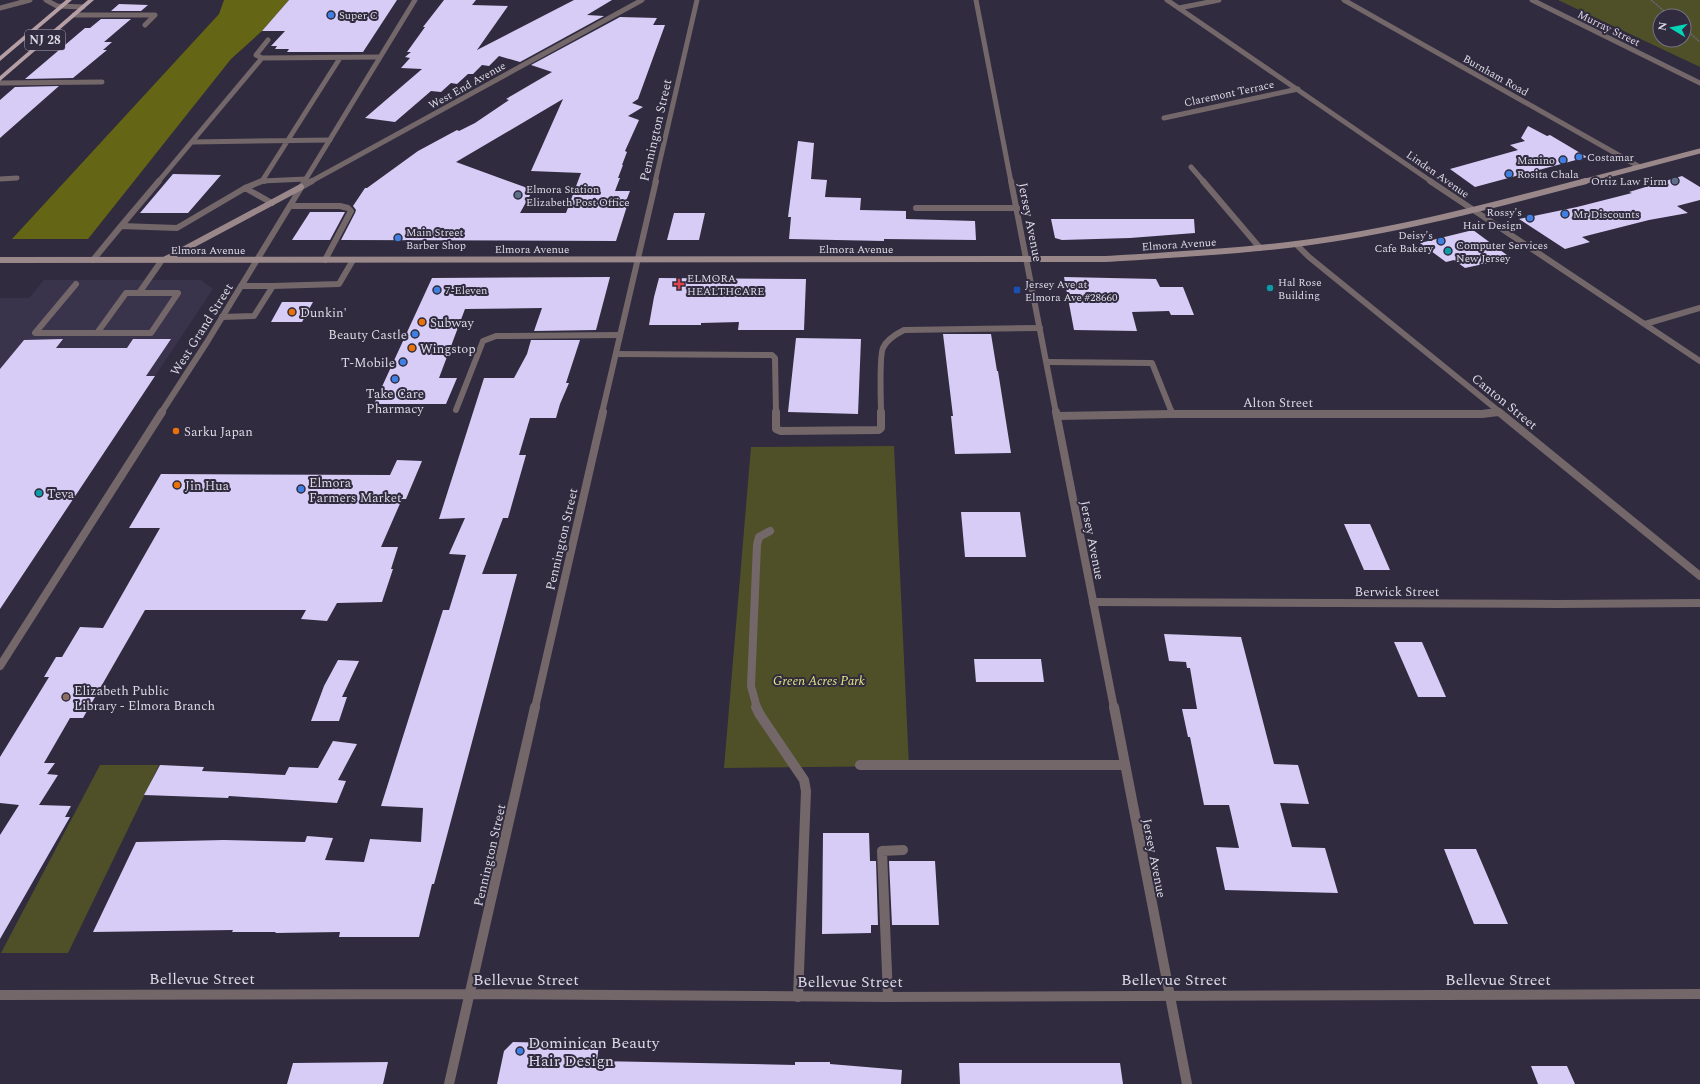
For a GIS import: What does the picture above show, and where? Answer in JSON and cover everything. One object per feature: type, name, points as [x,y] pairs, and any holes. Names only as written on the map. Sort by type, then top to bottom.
[{"type":"main road","name":"NJ 28","points":[[0,59],[69,0]]},
{"type":"main road","name":"NJ 28","points":[[0,79],[91,0]]},
{"type":"main road","name":"Elmora Avenue","points":[[0,260],[1105,259],[1260,248],[1296,244],[1369,232],[1471,209],[1700,150]]},
{"type":"main road","points":[[164,260],[302,187]]},
{"type":"street","points":[[0,8],[30,0]]},
{"type":"street","points":[[46,0],[52,5],[83,6]]},
{"type":"street","name":"West Grand Street","points":[[0,666],[222,317],[414,0]]},
{"type":"street","name":"West End Avenue","points":[[302,187],[642,0]]},
{"type":"street","name":"Pennington Street","points":[[449,1084],[697,0]]},
{"type":"street","name":"Jersey Avenue","points":[[976,0],[1187,1084]]},
{"type":"street","name":"Linden Avenue","points":[[1167,0],[1471,209],[1700,361]]},
{"type":"street","points":[[1179,8],[1219,0]]},
{"type":"street","name":"Burnham Road","points":[[1344,0],[1638,166]]},
{"type":"street","name":"Murray Street","points":[[1532,0],[1700,82]]},
{"type":"street","points":[[74,15],[155,15],[145,25]]},
{"type":"street","points":[[268,40],[256,55],[262,58],[380,57]]},
{"type":"street","points":[[93,260],[262,58]]},
{"type":"street","points":[[262,181],[340,58]]},
{"type":"street","points":[[0,83],[102,82]]},
{"type":"street","name":"Claremont Terrace","points":[[1164,118],[1298,89]]},
{"type":"street","points":[[192,142],[286,142],[330,140]]},
{"type":"street","points":[[1191,167],[1260,248]]},
{"type":"street","points":[[0,178],[18,178]]},
{"type":"street","points":[[121,226],[177,228],[245,188],[262,181],[306,179]]},
{"type":"street","points":[[245,188],[272,203]]},
{"type":"street","points":[[290,206],[340,206],[348,208],[351,211],[325,260]]},
{"type":"street","points":[[916,208],[1016,208]]},
{"type":"street","name":"Canton Street","points":[[1296,244],[1309,257],[1700,576]]},
{"type":"street","points":[[139,293],[164,260]]},
{"type":"street","points":[[241,286],[339,284],[353,260]]},
{"type":"street","points":[[76,284],[35,333],[96,333],[151,333],[178,293],[126,293],[96,333]]},
{"type":"street","points":[[222,317],[254,316],[273,286]]},
{"type":"street","points":[[1645,324],[1700,308]]},
{"type":"street","points":[[616,354],[772,355],[775,358],[776,429],[781,431],[878,430],[881,428],[882,349],[886,341],[896,333],[904,330],[1040,328]]},
{"type":"street","points":[[456,410],[483,341],[496,336],[620,335]]},
{"type":"street","points":[[1046,362],[1152,363],[1172,414]]},
{"type":"street","name":"Alton Street","points":[[1057,416],[1172,414],[1482,414],[1500,412]]},
{"type":"street","points":[[770,531],[759,537],[757,545],[751,686],[754,702],[760,715],[804,780],[806,791],[798,997]]},
{"type":"street","name":"Berwick Street","points":[[1094,602],[1542,604],[1700,603]]},
{"type":"street","points":[[860,765],[1125,765]]},
{"type":"street","points":[[888,997],[882,851],[903,850]]},
{"type":"street","name":"Bellevue Street","points":[[0,995],[470,994],[888,997],[1700,994]]},
{"type":"path","points":[[1651,0],[1660,8]]},
{"type":"path","points":[[1692,35],[1700,42]]},
{"type":"shaded area","points":[[224,0],[289,0],[262,31],[231,59],[88,239],[12,239],[219,14]]},
{"type":"shaded area","name":"Teva","points":[[44,280],[201,280],[213,289],[0,609],[0,298],[29,298]]},
{"type":"green space","points":[[1558,0],[1700,0],[1700,67],[1660,48],[1692,48],[1692,8],[1652,8],[1652,44]]},
{"type":"green space","name":"Green Acres Park","points":[[894,446],[909,766],[724,768],[751,447]]},
{"type":"green space","points":[[100,765],[159,765],[68,953],[1,953]]},
{"type":"building","name":"Super C","points":[[289,0],[397,0],[363,52],[287,52],[289,49],[275,49],[277,46],[271,46],[285,31],[262,31]]},
{"type":"building","points":[[444,0],[476,0],[472,5],[508,6],[477,50],[574,0],[612,0],[587,15],[604,16],[520,62],[499,56],[489,66],[482,65],[473,74],[468,74],[457,84],[451,83],[441,92],[431,91],[395,122],[365,118],[422,69],[401,68],[410,58],[405,57],[411,52],[407,52],[425,27],[423,27]]},
{"type":"building","points":[[119,4],[148,5],[141,11],[111,11]]},
{"type":"building","points":[[620,17],[657,18],[653,25],[665,25],[638,99],[632,103],[643,107],[628,116],[639,120],[625,151],[627,152],[615,191],[630,191],[624,206],[627,206],[616,241],[341,240],[355,213],[356,210],[353,206],[365,188],[418,151],[457,130],[459,131],[475,123],[509,100],[506,99],[552,72],[531,65]],"holes":[[[563,99],[531,171],[581,173],[566,213],[520,213],[533,190],[456,162]]]},
{"type":"building","points":[[101,19],[131,19],[104,42],[112,42],[103,50],[107,50],[73,78],[25,79],[85,28],[90,28]]},
{"type":"building","points":[[59,86],[0,138],[0,100],[15,87]]},
{"type":"building","points":[[1528,126],[1547,136],[1550,135],[1587,157],[1475,187],[1450,169],[1518,150],[1510,145],[1525,141],[1521,138]]},
{"type":"building","points":[[798,141],[814,143],[811,179],[827,180],[825,197],[861,198],[860,210],[906,211],[906,219],[975,221],[976,240],[884,239],[884,241],[789,239],[791,217],[788,217]]},
{"type":"building","points":[[173,174],[221,175],[188,213],[140,213]]},
{"type":"building","points":[[1682,176],[1700,187],[1700,200],[1677,206],[1688,213],[1649,220],[1582,237],[1590,242],[1565,249],[1519,219],[1577,207],[1632,193],[1629,192]]},
{"type":"building","points":[[310,212],[345,212],[330,240],[292,240]]},
{"type":"building","points":[[674,213],[705,213],[699,240],[667,240]]},
{"type":"building","points":[[1051,219],[1194,219],[1195,233],[1130,238],[1062,240],[1055,238]]},
{"type":"building","points":[[1473,230],[1511,258],[1465,268],[1454,260],[1446,262],[1420,243]]},
{"type":"building","points":[[610,277],[596,330],[534,331],[542,308],[465,309],[439,378],[457,378],[446,404],[374,404],[432,278]]},
{"type":"building","points":[[1064,277],[1156,279],[1160,287],[1183,287],[1194,315],[1171,315],[1169,311],[1132,312],[1137,331],[1074,330]]},
{"type":"building","points":[[659,278],[806,279],[804,330],[738,330],[739,322],[701,323],[701,325],[649,325]]},
{"type":"building","points":[[282,302],[313,302],[302,322],[271,322]]},
{"type":"building","points":[[943,334],[991,334],[1011,453],[955,454],[951,416],[953,416]]},
{"type":"building","points":[[796,338],[861,339],[858,414],[788,412]]},
{"type":"building","name":"Teva","points":[[63,339],[56,348],[127,348],[133,339],[171,339],[146,376],[155,376],[0,609],[0,369],[24,340]]},
{"type":"building","points":[[531,340],[580,340],[566,383],[569,383],[556,418],[530,418],[519,455],[526,455],[508,518],[503,518],[482,574],[517,574],[434,884],[432,884],[419,937],[339,937],[340,932],[232,932],[233,930],[93,932],[136,842],[224,840],[305,842],[307,836],[333,838],[325,860],[364,862],[370,839],[421,842],[423,808],[381,806],[443,610],[449,610],[466,555],[449,554],[465,518],[439,519],[484,378],[514,378],[527,354]]},
{"type":"building","points":[[397,460],[422,461],[406,499],[402,499],[381,547],[398,547],[391,569],[393,569],[382,602],[337,603],[327,621],[301,619],[306,610],[145,610],[83,718],[70,718],[44,763],[55,763],[47,774],[58,775],[39,805],[71,806],[65,817],[70,817],[0,939],[0,835],[19,805],[0,803],[0,757],[49,677],[44,677],[56,657],[62,657],[80,627],[103,628],[160,528],[129,528],[161,474],[390,475]]},
{"type":"building","points":[[961,512],[1020,512],[1026,557],[965,557]]},
{"type":"building","points":[[1344,524],[1370,524],[1390,570],[1364,570]]},
{"type":"building","points":[[1164,634],[1241,637],[1274,764],[1298,765],[1309,804],[1280,803],[1292,847],[1325,848],[1338,893],[1225,890],[1216,847],[1239,848],[1229,805],[1204,805],[1190,737],[1188,737],[1182,709],[1197,709],[1190,668],[1187,668],[1186,662],[1169,661]]},
{"type":"building","points":[[1394,642],[1422,642],[1446,697],[1418,697]]},
{"type":"building","points":[[974,659],[1041,659],[1044,682],[976,682]]},
{"type":"building","points":[[338,660],[359,661],[342,697],[347,697],[339,721],[311,721],[324,686]]},
{"type":"building","points":[[333,741],[357,744],[338,780],[346,781],[337,803],[229,796],[228,798],[144,795],[160,765],[204,767],[202,771],[285,775],[289,767],[318,768]]},
{"type":"building","points":[[823,833],[869,833],[870,861],[876,861],[878,925],[871,925],[871,933],[822,934]]},
{"type":"building","points":[[1444,849],[1476,849],[1508,924],[1474,924]]},
{"type":"building","points":[[889,861],[935,861],[939,925],[892,925]]},
{"type":"building","points":[[513,1042],[599,1044],[597,1061],[795,1065],[795,1062],[830,1062],[830,1064],[902,1070],[901,1084],[497,1084],[504,1051]]},
{"type":"building","points":[[388,1062],[383,1084],[287,1084],[293,1063]]},
{"type":"building","points":[[959,1063],[1120,1063],[1123,1084],[960,1084]]},
{"type":"building","points":[[1531,1066],[1567,1066],[1575,1084],[1538,1084]]},
{"type":"place","name":"Super C","points":[[331,15]]},
{"type":"place","name":"Costamar","points":[[1579,157]]},
{"type":"place","name":"Manino","points":[[1563,160]]},
{"type":"place","name":"Rosita Chala","points":[[1509,174]]},
{"type":"place","name":"Ortiz Law Firm","points":[[1675,181]]},
{"type":"place","name":"Elmora Station Elizabeth Post Office","points":[[518,195]]},
{"type":"place","name":"Mr Discounts","points":[[1565,214]]},
{"type":"place","name":"Rossy's Hair Design","points":[[1530,218]]},
{"type":"place","name":"Main Street Barber Shop","points":[[398,238]]},
{"type":"place","name":"Deisy's Cafe Bakery","points":[[1441,241]]},
{"type":"place","name":"Computer Services New Jersey","points":[[1448,251]]},
{"type":"place","name":"ELMORA HEALTHCARE","points":[[679,284]]},
{"type":"place","name":"Hal Rose Building","points":[[1270,288]]},
{"type":"place","name":"7-Eleven","points":[[437,290]]},
{"type":"place","name":"Jersey Ave at Elmora Ave #28660","points":[[1017,290]]},
{"type":"place","name":"Dunkin'","points":[[292,312]]},
{"type":"place","name":"Subway","points":[[422,322]]},
{"type":"place","name":"Beauty Castle","points":[[415,334]]},
{"type":"place","name":"Wingstop","points":[[412,348]]},
{"type":"place","name":"T-Mobile","points":[[403,362]]},
{"type":"place","name":"Take Care Pharmacy","points":[[395,379]]},
{"type":"place","name":"Sarku Japan","points":[[176,431]]},
{"type":"place","name":"Jin Hua","points":[[177,485]]},
{"type":"place","name":"Elmora Farmers Market","points":[[301,489]]},
{"type":"place","name":"Teva","points":[[39,493]]},
{"type":"place","name":"Elizabeth Public Library - Elmora Branch","points":[[66,697]]},
{"type":"place","name":"Dominican Beauty Hair Design","points":[[520,1051]]}]
